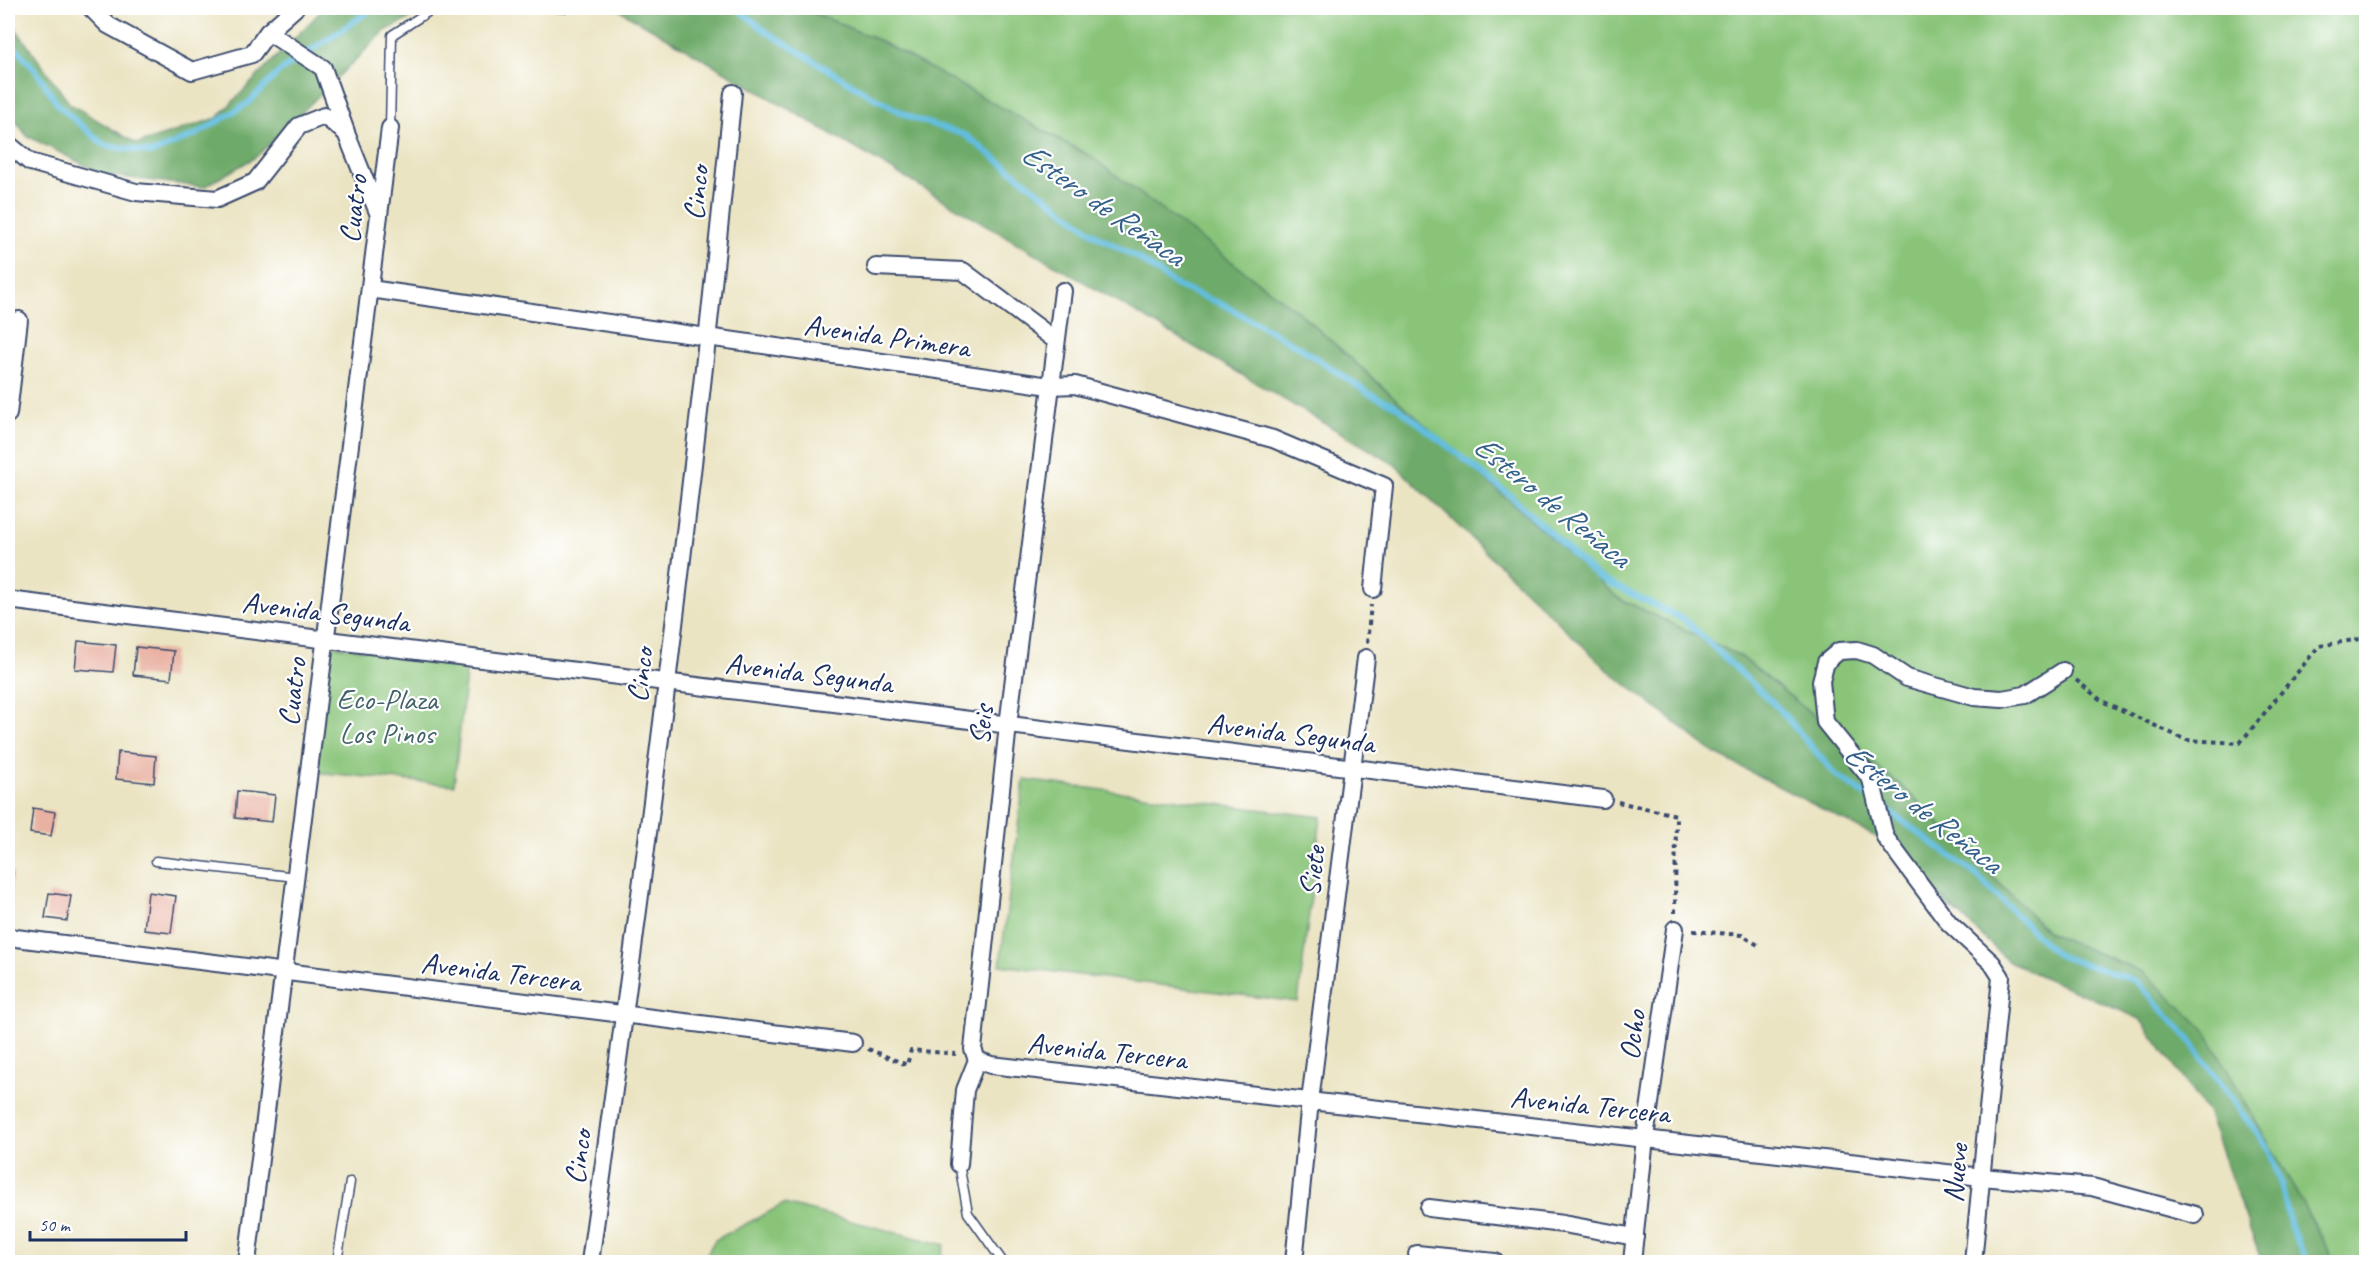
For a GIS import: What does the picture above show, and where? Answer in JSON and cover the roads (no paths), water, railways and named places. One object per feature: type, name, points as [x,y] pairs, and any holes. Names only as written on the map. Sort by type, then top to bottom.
[{"type":"street","points":[[91,8],[108,25],[192,71],[252,54],[268,32],[295,8]]},
{"type":"street","points":[[268,32],[322,68],[379,216]]},
{"type":"street","name":"Cinco","points":[[590,1263],[625,1014],[667,682],[709,337],[733,93]]},
{"type":"street","points":[[8,144],[30,162],[136,192],[217,199],[255,182],[299,126],[324,116],[346,133]]},
{"type":"street","name":"Cuatro","points":[[247,1263],[390,128]]},
{"type":"street","points":[[876,267],[963,271],[1055,340]]},
{"type":"street","name":"Avenida Primera","points":[[370,289],[1050,386],[1075,385],[1273,439],[1384,486],[1373,589]]},
{"type":"street","name":"Seis","points":[[959,1164],[965,1090],[975,1057],[1008,725],[1063,291]]},
{"type":"street","points":[[8,414],[19,320]]},
{"type":"street","name":"Avenida Segunda","points":[[8,600],[1603,799]]},
{"type":"street","name":"Nueve","points":[[1973,1263],[2001,977],[1992,963],[1949,923],[1885,837],[1871,779],[1825,722],[1821,681],[1826,662],[1839,651],[1857,650],[1873,656],[1907,678],[1974,697],[2002,699],[2025,695],[2063,671]]},
{"type":"street","name":"Siete","points":[[1294,1263],[1310,1101],[1366,658]]},
{"type":"street","name":"Ocho","points":[[1632,1263],[1645,1138],[1675,929]]},
{"type":"street","name":"Avenida Tercera","points":[[8,937],[853,1043]]},
{"type":"street","name":"Avenida Tercera","points":[[975,1057],[991,1065],[1982,1177],[2092,1187],[2195,1215]]},
{"type":"street","points":[[1429,1208],[1563,1224],[1635,1237]]},
{"type":"street","points":[[1417,1254],[1495,1263]]},
{"type":"lane","points":[[390,128],[392,35],[434,8]]},
{"type":"lane","points":[[559,8],[565,8]]},
{"type":"lane","points":[[156,861],[296,877]]},
{"type":"lane","points":[[959,1164],[968,1214],[1004,1263]]},
{"type":"lane","points":[[337,1263],[350,1182]]},
{"type":"waterway","name":"Estero de Reñaca","points":[[8,39],[37,72],[58,105],[104,145],[152,153],[199,133],[248,103],[279,72],[374,8]]},
{"type":"waterway","name":"Estero de Reñaca","points":[[736,8],[767,32],[871,96],[912,118],[965,135],[1097,236],[1138,258],[1177,286],[1224,305],[1299,347],[1370,394],[1395,405],[1511,496],[1597,577],[1685,620],[1779,709],[1836,775],[1872,799]]},
{"type":"waterway","name":"Estero de Reñaca","points":[[1880,805],[1974,873],[2057,955],[2136,981],[2184,1033],[2269,1150],[2281,1184],[2291,1228],[2307,1262]]},
{"type":"park label","name":"Eco-Plaza Los Pinos","points":[[387,716]]}]
